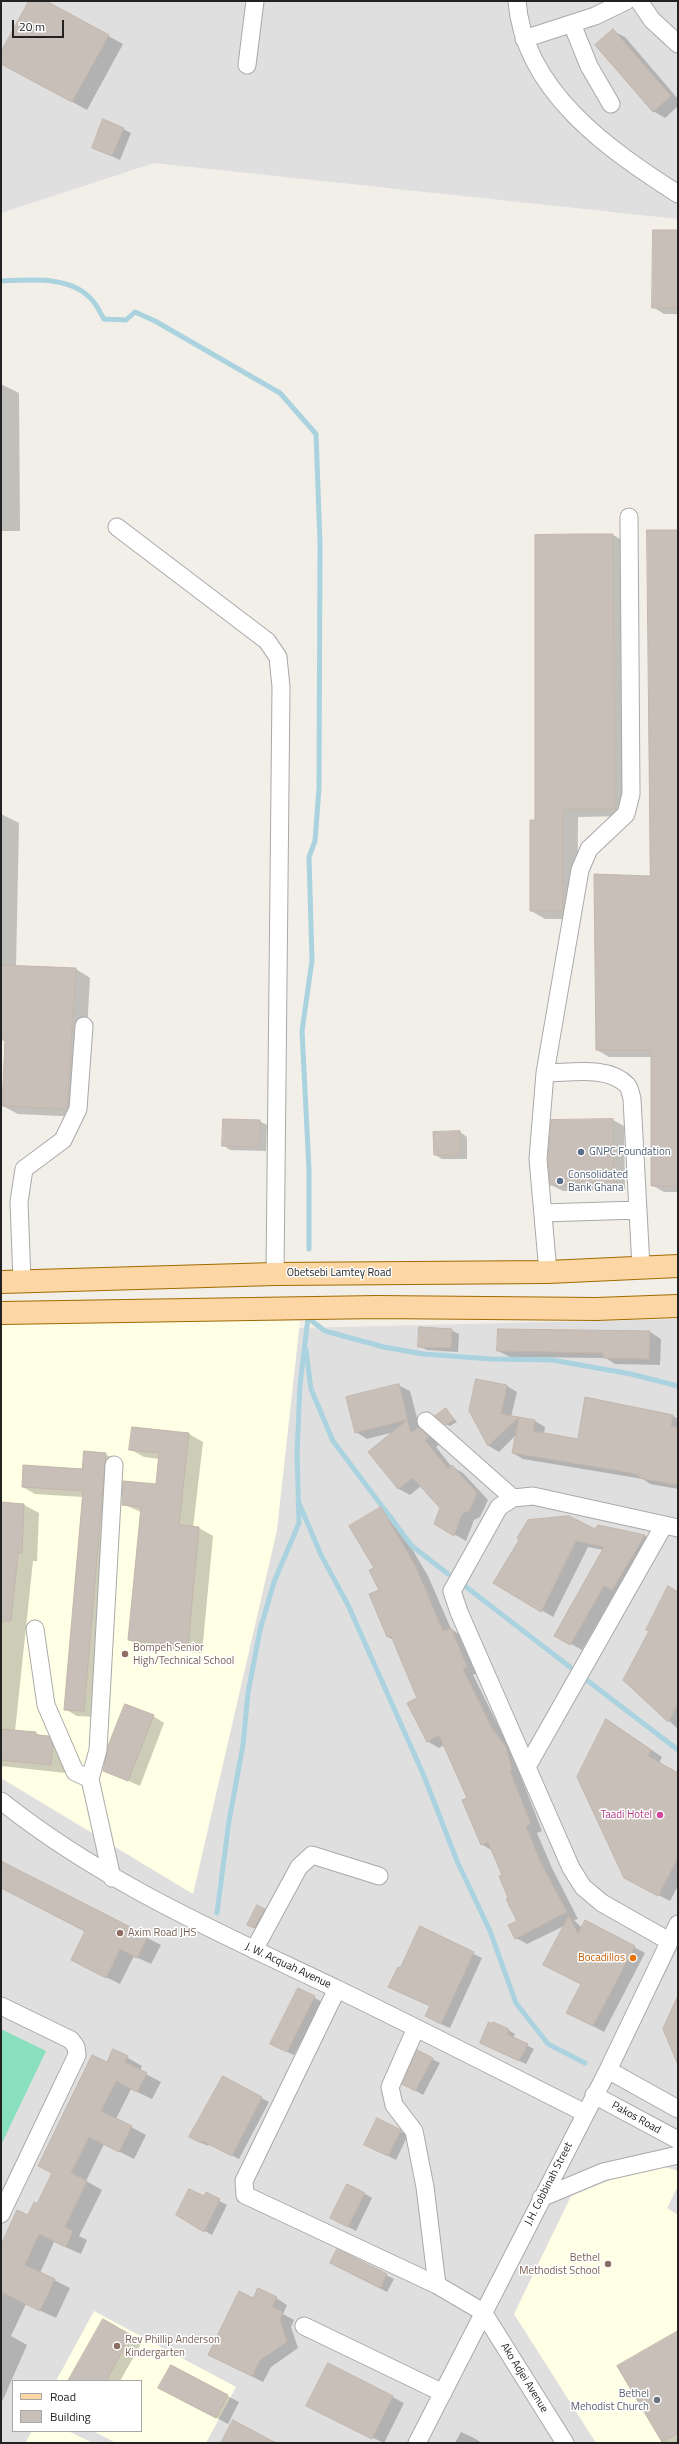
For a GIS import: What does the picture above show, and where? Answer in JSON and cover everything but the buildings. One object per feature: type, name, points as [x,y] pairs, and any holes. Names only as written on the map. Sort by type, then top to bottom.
[{"type":"main road","name":"Obetsebi Lamtey Road","points":[[11,1282],[275,1274],[548,1272],[678,1266]]},
{"type":"main road","points":[[1,1313],[377,1306],[596,1309],[678,1306]]},
{"type":"street","points":[[247,65],[255,1]]},
{"type":"street","points":[[517,1],[524,39],[535,61],[558,97],[603,143],[648,177],[678,194]]},
{"type":"street","points":[[524,39],[595,16],[626,1]]},
{"type":"street","points":[[639,1],[652,20],[678,44]]},
{"type":"street","points":[[572,24],[589,66],[611,104]]},
{"type":"street","points":[[548,1272],[538,1159],[545,1073],[580,870],[589,849],[626,814],[631,794],[629,517]]},
{"type":"street","points":[[118,527],[267,641],[278,657],[281,687],[275,1274]]},
{"type":"street","points":[[11,1282],[24,1169],[63,1140],[78,1109],[84,1026]]},
{"type":"street","points":[[545,1073],[602,1073],[614,1076],[628,1085],[632,1099],[641,1267]]},
{"type":"street","points":[[543,1212],[638,1210]]},
{"type":"street","points":[[426,1421],[514,1498]]},
{"type":"street","points":[[112,1878],[90,1779],[98,1750],[114,1465]]},
{"type":"street","points":[[528,1765],[671,1526],[532,1496],[514,1498],[499,1507],[452,1591],[459,1612],[528,1765],[571,1868],[582,1887],[602,1903],[669,1941]]},
{"type":"street","points":[[35,1629],[46,1705],[75,1772],[90,1779]]},
{"type":"street","name":"J. W. Acquah Avenue","points":[[1,1801],[26,1820],[112,1878],[254,1950],[337,1989],[585,2113]]},
{"type":"street","points":[[254,1950],[299,1867],[312,1855],[379,1876]]},
{"type":"street","name":"J.H. Cobbinah Street","points":[[417,2443],[541,2198],[608,2070],[678,1924]]},
{"type":"street","points":[[337,1989],[244,2181],[245,2195],[437,2285],[483,2312]]},
{"type":"street","points":[[1,2006],[71,2040],[76,2047],[77,2055],[1,2214]]},
{"type":"street","points":[[416,2028],[390,2087],[394,2105],[414,2131],[425,2187],[437,2285]]},
{"type":"street","points":[[608,2070],[678,2110]]},
{"type":"street","name":"Pakos Road","points":[[594,2095],[678,2140]]},
{"type":"street","points":[[541,2198],[603,2172],[678,2155]]},
{"type":"street","name":"Ako Adjei Avenue","points":[[483,2312],[565,2443]]},
{"type":"street","points":[[304,2326],[443,2393]]},
{"type":"shaded area","points":[[1,1],[678,1],[678,219],[154,163],[1,213]]},
{"type":"shaded area","points":[[678,1319],[678,2443],[1,2443],[1,1335]]},
{"type":"shaded area","name":"Bompeh Senior High/Technical School","points":[[300,1321],[277,1530],[193,1894],[1,1778],[1,1322]]},
{"type":"shaded area","name":"Bethel Methodist School","points":[[652,2163],[678,2171],[678,2186],[667,2208],[678,2215],[678,2443],[596,2443],[514,2314],[571,2196]]},
{"type":"shaded area","name":"Rev Phillip Anderson Kindergarten","points":[[94,2311],[236,2387],[206,2443],[116,2443],[95,2432],[142,2432],[142,2380],[57,2380]]},
{"type":"shaded area","points":[[31,2432],[70,2432],[93,2443],[25,2443]]},
{"type":"green space","points":[[1,2029],[46,2051],[1,2145]]},
{"type":"waterway","points":[[1,281],[37,280],[62,283],[73,286],[83,292],[94,302],[104,319],[126,320],[135,312],[155,321],[280,393],[316,434],[320,543],[319,788],[315,841],[309,857],[312,960],[302,1031],[309,1170],[309,1249]]},
{"type":"waterway","points":[[308,1318],[325,1331],[384,1347],[423,1354],[491,1359],[552,1360],[631,1374],[678,1386]]},
{"type":"waterway","points":[[217,1913],[229,1821],[243,1745],[248,1693],[260,1630],[274,1582],[299,1523],[297,1454],[300,1385],[308,1318]]},
{"type":"waterway","points":[[306,1350],[311,1389],[333,1441],[412,1546],[448,1574]]},
{"type":"waterway","points":[[299,1503],[321,1555],[348,1605],[424,1776],[457,1861],[490,1931],[516,2003],[548,2044],[585,2063]]},
{"type":"waterway","points":[[465,1586],[570,1667]]},
{"type":"waterway","points":[[584,1678],[678,1750]]},
{"type":"place","name":"GNPC Foundation","points":[[581,1152]]},
{"type":"place","name":"Consolidated Bank Ghana","points":[[560,1181]]},
{"type":"place","name":"Bompeh Senior High/Technical School","points":[[125,1654]]},
{"type":"place","name":"Taadi Hotel","points":[[660,1815]]},
{"type":"place","name":"Axim Road JHS","points":[[120,1933]]},
{"type":"place","name":"Bocadillos","points":[[633,1958]]},
{"type":"place","name":"Bethel Methodist School","points":[[608,2264]]},
{"type":"place","name":"Rev Phillip Anderson Kindergarten","points":[[117,2346]]},
{"type":"place","name":"Bethel Mehodist Church","points":[[657,2400]]}]
